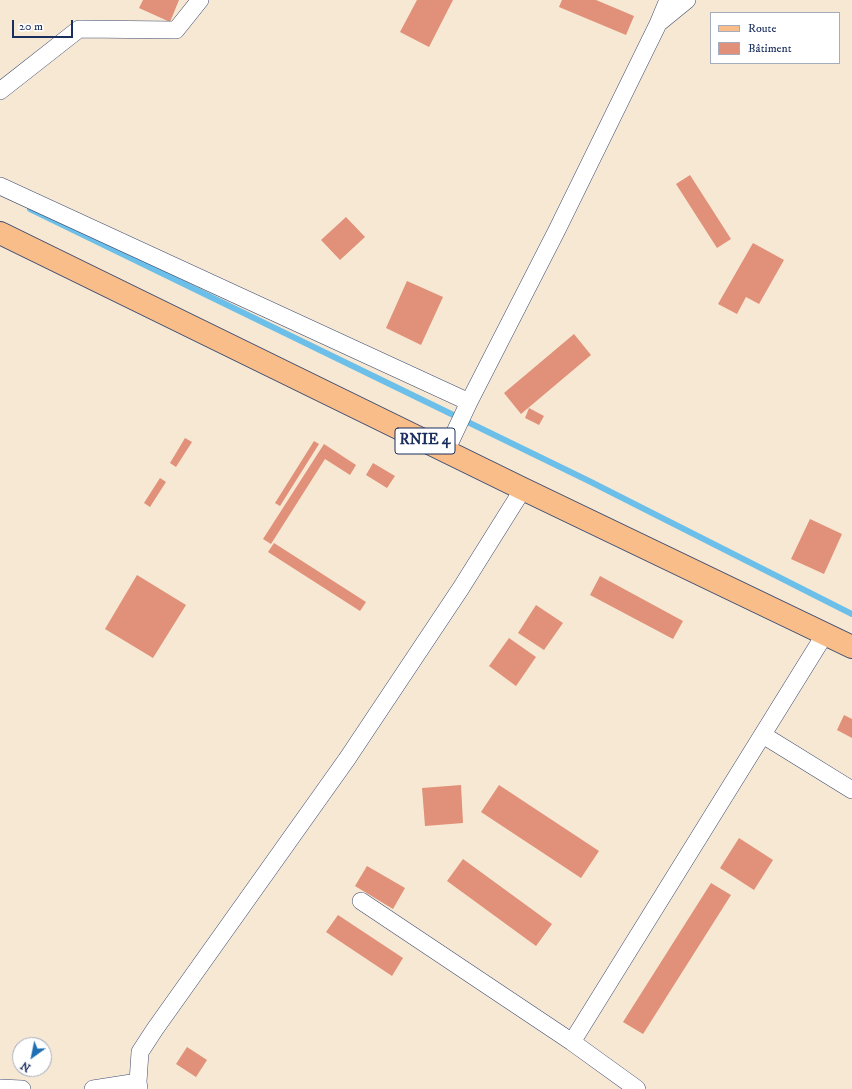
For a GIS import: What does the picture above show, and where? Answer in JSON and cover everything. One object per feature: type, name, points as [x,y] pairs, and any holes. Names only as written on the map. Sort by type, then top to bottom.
[{"type":"main road","name":"RNIE 4","points":[[0,233],[523,489],[852,647]]},
{"type":"street","points":[[0,91],[79,29],[176,30],[200,0]]},
{"type":"street","points":[[446,451],[469,402],[557,230],[658,24],[668,0]]},
{"type":"street","points":[[658,24],[687,0]]},
{"type":"street","points":[[0,186],[469,402]]},
{"type":"street","points":[[93,1089],[138,1085],[140,1052],[348,759],[461,588],[523,489]]},
{"type":"street","points":[[572,1042],[825,634]]},
{"type":"street","points":[[763,735],[852,790]]},
{"type":"street","points":[[361,901],[572,1042],[637,1089]]},
{"type":"street","points":[[0,1088],[22,1089]]},
{"type":"building","points":[[143,0],[179,0],[170,22],[139,8]]},
{"type":"building","points":[[417,0],[453,0],[429,47],[400,32]]},
{"type":"building","points":[[562,0],[596,0],[634,16],[626,35],[559,7]]},
{"type":"building","points":[[690,175],[731,239],[717,248],[676,184]]},
{"type":"building","points":[[346,217],[365,237],[340,260],[321,240]]},
{"type":"building","points":[[753,243],[784,260],[759,304],[746,297],[737,314],[718,304]]},
{"type":"building","points":[[407,281],[443,297],[421,345],[386,328]]},
{"type":"building","points":[[574,334],[591,355],[521,414],[504,393]]},
{"type":"building","points":[[529,408],[544,416],[539,425],[525,418]]},
{"type":"building","points":[[185,438],[192,442],[176,467],[170,463]]},
{"type":"building","points":[[314,441],[319,444],[280,506],[275,503]]},
{"type":"building","points":[[324,444],[356,465],[350,475],[325,459],[271,544],[263,539]]},
{"type":"building","points":[[373,463],[395,476],[387,488],[366,475]]},
{"type":"building","points":[[160,478],[166,482],[150,507],[144,503]]},
{"type":"building","points":[[810,519],[842,534],[824,574],[791,559]]},
{"type":"building","points":[[274,543],[366,602],[360,611],[268,552]]},
{"type":"building","points":[[137,575],[186,605],[153,658],[105,629]]},
{"type":"building","points":[[600,576],[683,621],[673,639],[590,595]]},
{"type":"building","points":[[536,605],[563,623],[544,650],[518,633]]},
{"type":"building","points":[[509,638],[536,657],[516,686],[489,666]]},
{"type":"building","points":[[844,715],[852,719],[852,738],[837,730]]},
{"type":"building","points":[[461,785],[463,823],[425,826],[422,788]]},
{"type":"building","points":[[499,785],[599,851],[581,878],[481,812]]},
{"type":"building","points":[[739,838],[773,860],[754,890],[720,868]]},
{"type":"building","points":[[463,859],[552,924],[536,946],[447,881]]},
{"type":"building","points":[[367,866],[405,888],[393,909],[355,886]]},
{"type":"building","points":[[711,883],[731,895],[643,1034],[623,1022]]},
{"type":"building","points":[[338,915],[403,958],[392,976],[326,932]]},
{"type":"building","points":[[187,1047],[207,1060],[196,1077],[176,1064]]},
{"type":"waterway","points":[[30,209],[589,481],[852,614]]}]
